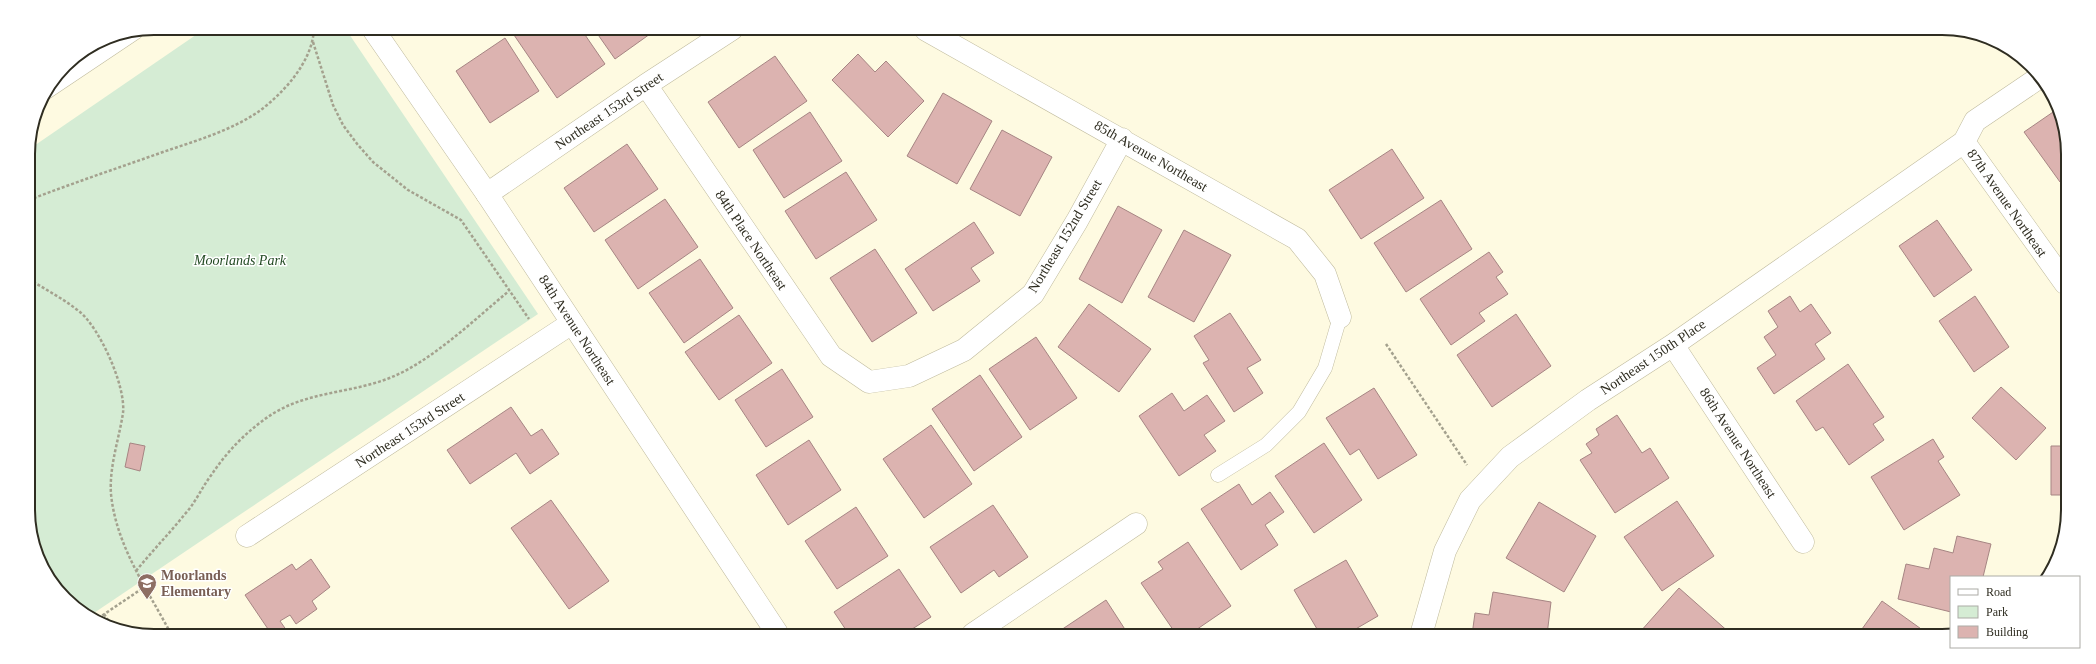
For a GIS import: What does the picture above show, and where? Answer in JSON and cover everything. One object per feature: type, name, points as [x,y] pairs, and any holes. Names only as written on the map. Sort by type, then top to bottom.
[{"type":"street","name":"84th Avenue Northeast","points":[[378,35],[487,194],[774,629]]},
{"type":"street","name":"Northeast 153rd Street","points":[[487,194],[646,85],[723,35]]},
{"type":"street","name":"85th Avenue Northeast","points":[[935,35],[1122,139],[1297,239],[1325,274],[1340,317]]},
{"type":"street","points":[[1964,142],[1975,121],[2035,80]]},
{"type":"street","name":"84th Place Northeast","points":[[646,85],[831,356],[869,382]]},
{"type":"street","name":"Northeast 152nd Street","points":[[869,382],[909,376],[964,350],[1033,294],[1077,221],[1122,139]]},
{"type":"street","name":"87th Avenue Northeast","points":[[1964,142],[2061,277]]},
{"type":"street","name":"Northeast 150th Place","points":[[1423,629],[1445,551],[1470,500],[1510,457],[1588,400],[1673,345],[1964,142]]},
{"type":"street","name":"Northeast 153rd Street","points":[[247,536],[572,323]]},
{"type":"street","name":"86th Avenue Northeast","points":[[1673,345],[1803,542]]},
{"type":"street","points":[[980,629],[1136,524]]},
{"type":"lane","points":[[57,85],[127,38]]},
{"type":"lane","points":[[1218,475],[1266,445],[1299,412],[1325,368],[1340,317]]},
{"type":"path","points":[[35,198],[206,137],[243,121],[259,111],[301,67],[313,42],[314,35]]},
{"type":"path","points":[[313,42],[333,105],[343,125],[358,145],[373,162],[408,190],[461,220],[526,317],[550,338]]},
{"type":"path","points":[[35,283],[81,312],[95,330],[106,349],[117,377],[123,410],[114,458],[111,493],[122,541],[136,572],[146,586],[168,629]]},
{"type":"path","points":[[136,572],[154,547],[186,514],[212,473],[251,430],[275,412],[299,401],[393,377],[441,347],[509,291]]},
{"type":"path","points":[[1386,344],[1467,465]]},
{"type":"path","points":[[101,616],[146,586]]},
{"type":"path","points":[[104,614],[108,620]]},
{"type":"green space","name":"Moorlands Park","points":[[196,35],[350,35],[538,314],[94,613],[75,600],[64,589],[55,576],[47,563],[41,548],[35,518],[35,145]]},
{"type":"building","points":[[514,35],[585,35],[605,64],[557,98]]},
{"type":"building","points":[[598,35],[649,35],[615,59]]},
{"type":"building","points":[[505,38],[539,91],[490,123],[456,71]]},
{"type":"building","points":[[858,54],[875,72],[886,61],[924,101],[888,137],[832,80]]},
{"type":"building","points":[[775,56],[807,101],[739,148],[708,102]]},
{"type":"building","points":[[943,93],[992,121],[957,184],[907,156]]},
{"type":"building","points":[[810,112],[842,161],[784,198],[753,150]]},
{"type":"building","points":[[2053,112],[2060,138],[2060,182],[2024,132]]},
{"type":"building","points":[[1002,130],[1052,157],[1020,216],[970,189]]},
{"type":"building","points":[[627,144],[658,189],[594,232],[564,188]]},
{"type":"building","points":[[1392,149],[1424,198],[1361,239],[1329,190]]},
{"type":"building","points":[[846,172],[877,220],[816,259],[785,211]]},
{"type":"building","points":[[665,199],[698,247],[638,289],[605,240]]},
{"type":"building","points":[[1441,200],[1472,249],[1406,292],[1374,243]]},
{"type":"building","points":[[1118,206],[1162,230],[1122,303],[1079,279]]},
{"type":"building","points":[[1937,220],[1972,270],[1934,297],[1899,246]]},
{"type":"building","points":[[974,222],[994,253],[971,268],[980,281],[933,311],[905,269]]},
{"type":"building","points":[[1184,230],[1231,255],[1194,322],[1148,297]]},
{"type":"building","points":[[875,249],[917,313],[872,342],[830,278]]},
{"type":"building","points":[[1489,252],[1503,272],[1496,277],[1508,294],[1479,313],[1485,321],[1451,345],[1420,299]]},
{"type":"building","points":[[700,259],[733,308],[684,343],[649,293]]},
{"type":"building","points":[[1790,296],[1800,312],[1811,304],[1831,333],[1815,344],[1825,359],[1774,394],[1757,368],[1776,355],[1764,337],[1778,327],[1768,311]]},
{"type":"building","points":[[1975,296],[2009,347],[1974,372],[1939,321]]},
{"type":"building","points":[[1089,304],[1151,349],[1119,392],[1058,347]]},
{"type":"building","points":[[1230,313],[1261,360],[1247,368],[1263,393],[1234,412],[1203,363],[1209,360],[1194,336]]},
{"type":"building","points":[[1516,314],[1551,366],[1492,407],[1457,355]]},
{"type":"building","points":[[739,315],[772,363],[719,400],[685,352]]},
{"type":"building","points":[[1036,337],[1077,398],[1030,430],[989,369]]},
{"type":"building","points":[[1848,364],[1884,417],[1873,424],[1884,440],[1849,465],[1823,427],[1816,431],[1796,401]]},
{"type":"building","points":[[782,369],[813,417],[766,447],[735,400]]},
{"type":"building","points":[[980,375],[1022,437],[974,471],[932,409]]},
{"type":"building","points":[[2001,387],[2046,428],[2016,460],[1972,418]]},
{"type":"building","points":[[1374,388],[1417,455],[1378,479],[1359,449],[1350,455],[1326,418]]},
{"type":"building","points":[[1172,393],[1184,411],[1207,395],[1225,421],[1204,435],[1216,451],[1179,476],[1139,416]]},
{"type":"building","points":[[511,407],[531,436],[542,429],[559,454],[530,474],[516,453],[470,484],[447,450]]},
{"type":"building","points":[[1617,415],[1642,453],[1650,448],[1669,478],[1615,513],[1580,460],[1592,453],[1586,444],[1599,435],[1596,429]]},
{"type":"building","points":[[931,425],[972,484],[924,518],[883,459]]},
{"type":"building","points":[[1933,439],[1944,457],[1938,461],[1960,495],[1904,530],[1871,477]]},
{"type":"building","points":[[809,440],[841,490],[788,525],[756,475]]},
{"type":"building","points":[[130,443],[145,446],[140,471],[125,467]]},
{"type":"building","points":[[1324,443],[1362,500],[1314,533],[1275,476]]},
{"type":"building","points":[[2051,446],[2061,446],[2061,495],[2051,495]]},
{"type":"building","points":[[1239,484],[1252,505],[1270,492],[1284,512],[1265,525],[1278,545],[1241,570],[1201,509]]},
{"type":"building","points":[[551,500],[609,581],[569,609],[511,528]]},
{"type":"building","points":[[1677,501],[1714,556],[1662,591],[1624,537]]},
{"type":"building","points":[[1539,502],[1596,536],[1564,592],[1506,558]]},
{"type":"building","points":[[993,505],[1028,557],[999,577],[994,570],[961,593],[930,547]]},
{"type":"building","points":[[856,507],[888,556],[837,589],[805,541]]},
{"type":"building","points":[[1957,536],[1991,544],[1983,576],[1950,576],[1950,612],[1898,599],[1906,564],[1929,569],[1934,548],[1953,553]]},
{"type":"building","points":[[1188,542],[1231,606],[1197,629],[1173,629],[1141,583],[1163,569],[1158,562]]},
{"type":"building","points":[[311,559],[330,587],[312,601],[317,609],[296,624],[290,615],[280,621],[286,629],[268,629],[245,595],[292,564],[296,570]]},
{"type":"building","points":[[1346,560],[1378,616],[1356,629],[1317,629],[1294,590]]},
{"type":"building","points":[[899,569],[931,617],[912,629],[845,629],[834,612]]},
{"type":"building","points":[[1679,588],[1725,629],[1643,629]]},
{"type":"building","points":[[1493,592],[1551,602],[1548,629],[1473,629],[1475,613],[1489,615]]},
{"type":"building","points":[[1106,600],[1125,629],[1062,629]]},
{"type":"building","points":[[1882,601],[1921,629],[1862,629]]},
{"type":"place","name":"Moorlands Elementary","points":[[147,600]]}]
